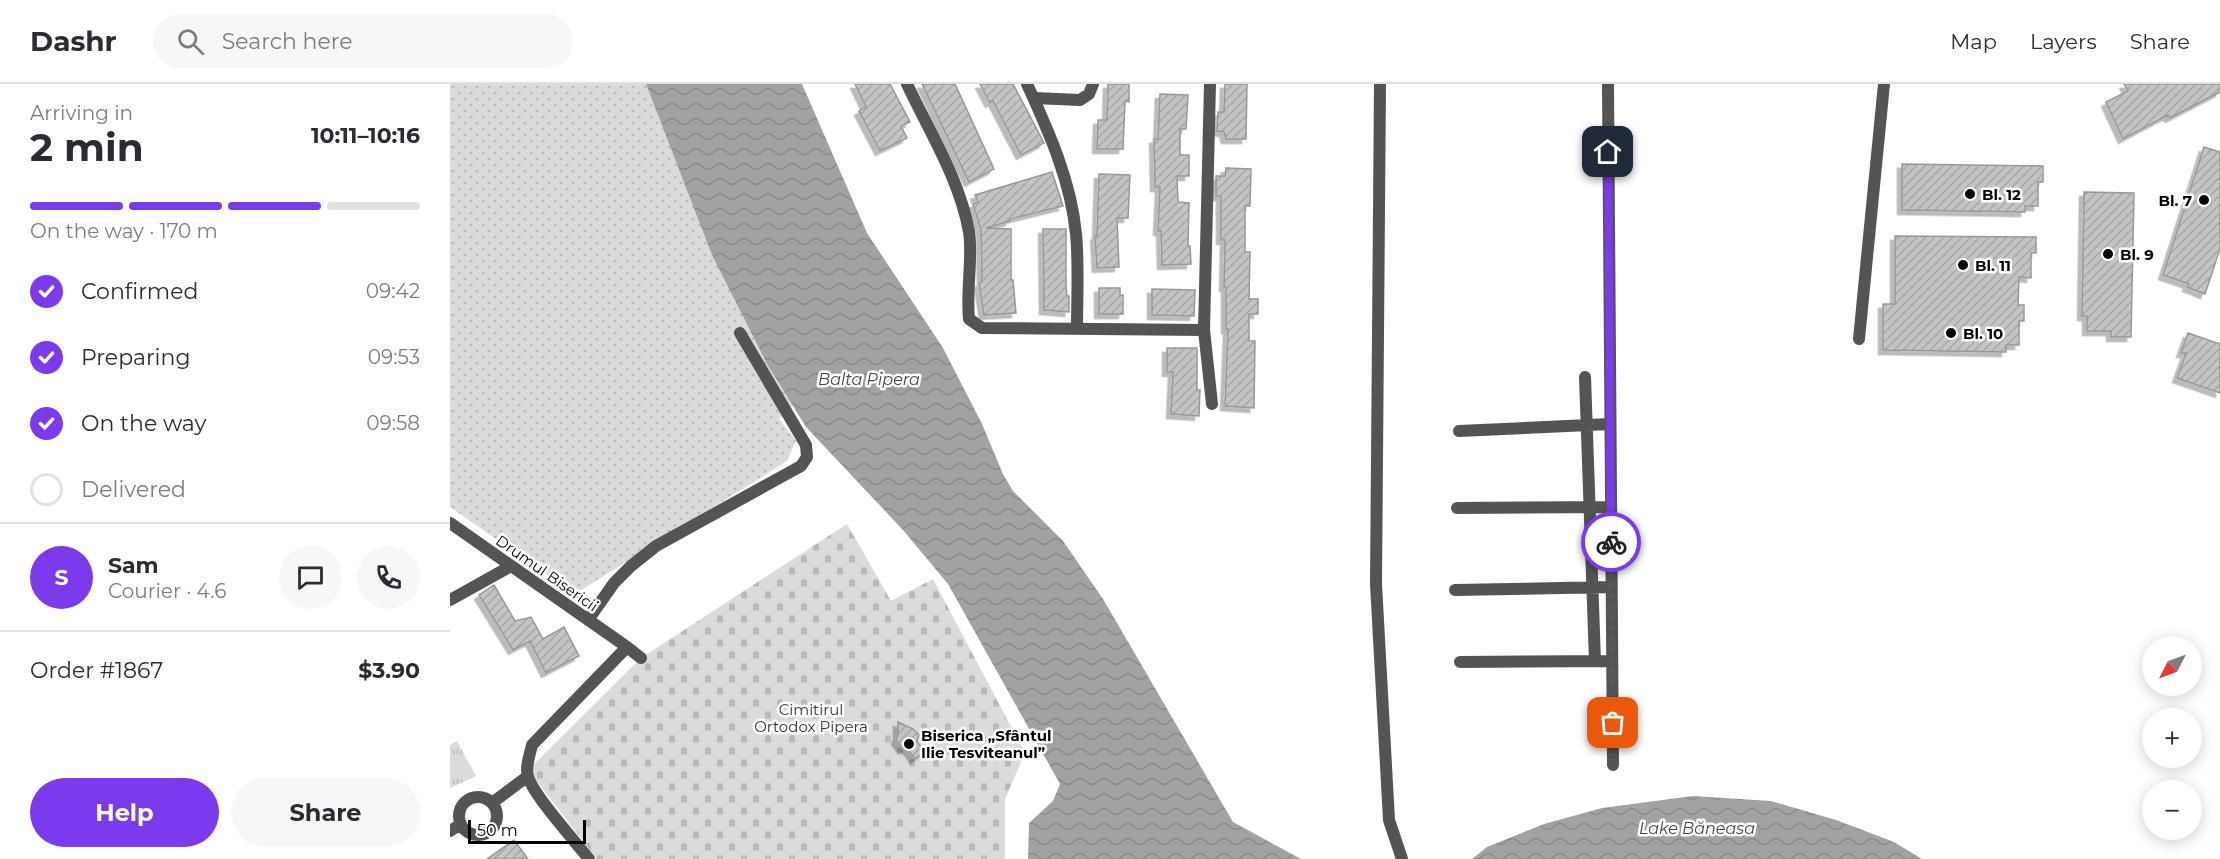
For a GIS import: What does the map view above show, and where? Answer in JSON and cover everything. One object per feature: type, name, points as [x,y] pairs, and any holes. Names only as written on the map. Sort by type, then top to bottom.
[{"type":"street","points":[[907,84],[953,181],[967,225],[969,233],[969,319],[982,328],[1077,327],[1204,330]]},
{"type":"street","points":[[1027,84],[1060,160],[1069,194],[1076,235],[1077,327]]},
{"type":"street","points":[[1034,98],[1080,99],[1089,94],[1093,84]]},
{"type":"street","points":[[1210,84],[1204,330],[1212,404]]},
{"type":"street","points":[[1380,84],[1376,584],[1389,820],[1402,859]]},
{"type":"street","points":[[1608,84],[1613,765]]},
{"type":"street","points":[[1859,339],[1884,84]]},
{"type":"street","points":[[588,620],[614,583],[656,546],[801,466],[807,458],[806,445],[740,333]]},
{"type":"street","points":[[1585,377],[1595,661]]},
{"type":"street","points":[[1459,431],[1610,424]]},
{"type":"street","points":[[1457,508],[1611,507]]},
{"type":"street","name":"Drumul Bisericii","points":[[450,523],[641,658]]},
{"type":"street","points":[[450,600],[511,566]]},
{"type":"street","points":[[1455,590],[1611,587]]},
{"type":"street","points":[[589,859],[537,792],[528,776],[528,760],[532,745],[627,648]]},
{"type":"street","points":[[1460,662],[1612,661]]},
{"type":"street","points":[[492,803],[528,776]]},
{"type":"street","points":[[483,797],[492,803],[496,809],[496,820],[489,831],[474,834],[467,831],[461,824],[459,813],[462,804],[467,800],[483,797]]},
{"type":"street","points":[[450,831],[461,824]]},
{"type":"green space","points":[[450,84],[646,84],[713,255],[767,364],[793,405],[779,419],[796,441],[787,461],[575,594],[450,507]]},
{"type":"green space","name":"Cimitirul Ortodox Pipera","points":[[847,524],[891,601],[933,579],[1025,753],[1005,799],[1005,859],[597,859],[528,770],[641,658]]},
{"type":"green space","points":[[457,741],[476,776],[450,788],[450,745]]},
{"type":"water","name":"Balta Pipera","points":[[646,84],[802,84],[867,233],[943,348],[1013,491],[1063,541],[1103,599],[1233,822],[1301,859],[1028,859],[1029,823],[1053,801],[1060,784],[948,584],[903,530],[806,427],[767,364],[712,255]]},
{"type":"water","name":"Lake Băneasa","points":[[1693,796],[1771,801],[1836,820],[1894,842],[1922,859],[1472,859],[1487,847],[1544,824],[1602,808]]},
{"type":"building","points":[[855,84],[890,84],[910,122],[901,126],[907,138],[880,151],[859,111],[866,107]]},
{"type":"building","points":[[922,84],[955,84],[994,169],[969,182]]},
{"type":"building","points":[[980,84],[1013,84],[1044,143],[1021,155],[993,101],[990,103]]},
{"type":"building","points":[[1108,84],[1129,84],[1129,102],[1125,101],[1123,149],[1097,149],[1098,120],[1107,120]]},
{"type":"building","points":[[1225,84],[1247,84],[1246,139],[1226,139],[1224,132],[1217,131],[1218,112],[1224,112]]},
{"type":"building","points":[[2124,84],[2220,84],[2220,92],[2170,118],[2168,115],[2123,139],[2106,102],[2128,91]]},
{"type":"building","points":[[1160,94],[1188,95],[1186,129],[1180,129],[1180,155],[1189,155],[1189,176],[1177,176],[1178,202],[1189,203],[1188,246],[1190,246],[1191,264],[1162,265],[1161,231],[1158,231],[1160,187],[1155,187],[1154,139],[1158,139]]},
{"type":"building","name":"Bl. 7","points":[[2204,147],[2220,152],[2220,249],[2205,294],[2187,287],[2189,284],[2163,275]]},
{"type":"building","name":"Bl. 12","points":[[1902,164],[2043,166],[2043,182],[2038,182],[2038,206],[2025,206],[2025,212],[1902,210]]},
{"type":"building","points":[[1226,168],[1251,169],[1250,206],[1245,206],[1245,252],[1250,252],[1249,299],[1258,299],[1258,314],[1249,314],[1249,341],[1255,341],[1254,408],[1225,406],[1228,329],[1226,329],[1226,287],[1224,287],[1225,240],[1221,240],[1221,196],[1216,196],[1216,176],[1225,176]]},
{"type":"building","points":[[1052,172],[1063,206],[1010,219],[1010,221],[986,228],[1011,229],[1011,280],[1013,280],[1016,313],[984,315],[979,283],[982,282],[981,230],[973,204],[978,202],[975,195]]},
{"type":"building","points":[[1099,174],[1130,175],[1128,218],[1117,218],[1119,267],[1097,268],[1095,236],[1097,236]]},
{"type":"building","name":"Bl. 9","points":[[2084,192],[2134,193],[2131,337],[2111,337],[2111,331],[2087,331],[2087,316],[2082,316]]},
{"type":"building","points":[[1043,229],[1066,229],[1066,286],[1067,296],[1069,296],[1069,312],[1044,310]]},
{"type":"building","points":[[1895,236],[2036,237],[2036,253],[2031,253],[2031,278],[2019,277],[2018,305],[2024,305],[2024,321],[2019,321],[2019,345],[2006,345],[2006,352],[1883,350],[1883,304],[1895,304]]},
{"type":"building","points":[[1099,288],[1120,288],[1120,295],[1123,295],[1123,314],[1099,314]]},
{"type":"building","points":[[1152,289],[1195,290],[1194,316],[1152,315]]},
{"type":"building","points":[[2188,333],[2220,344],[2220,393],[2177,378],[2186,353],[2181,353]]},
{"type":"building","points":[[1167,348],[1197,348],[1199,416],[1171,414],[1173,372],[1167,372]]},
{"type":"building","points":[[494,585],[515,621],[531,617],[543,639],[564,627],[579,656],[546,673],[530,641],[513,650],[479,595]]},
{"type":"building","name":"Biserica „Sfântul Ilie Tesviteanul”","points":[[898,722],[913,729],[919,735],[917,741],[924,752],[915,759],[907,748],[902,748],[896,740]]},
{"type":"building","points":[[514,840],[528,859],[487,859]]},
{"type":"way so far","points":[[1611,542],[1613,723]]},
{"type":"place","name":"Bl. 12","points":[[1970,194]]},
{"type":"place","name":"Bl. 7","points":[[2204,200]]},
{"type":"place","name":"Bl. 9","points":[[2108,254]]},
{"type":"place","name":"Bl. 11","points":[[1963,265]]},
{"type":"place","name":"Bl. 10","points":[[1951,333]]},
{"type":"place","name":"Biserica „Sfântul Ilie Tesviteanul”","points":[[909,744]]},
{"type":"route","points":[[1608,152],[1611,542]]}]
